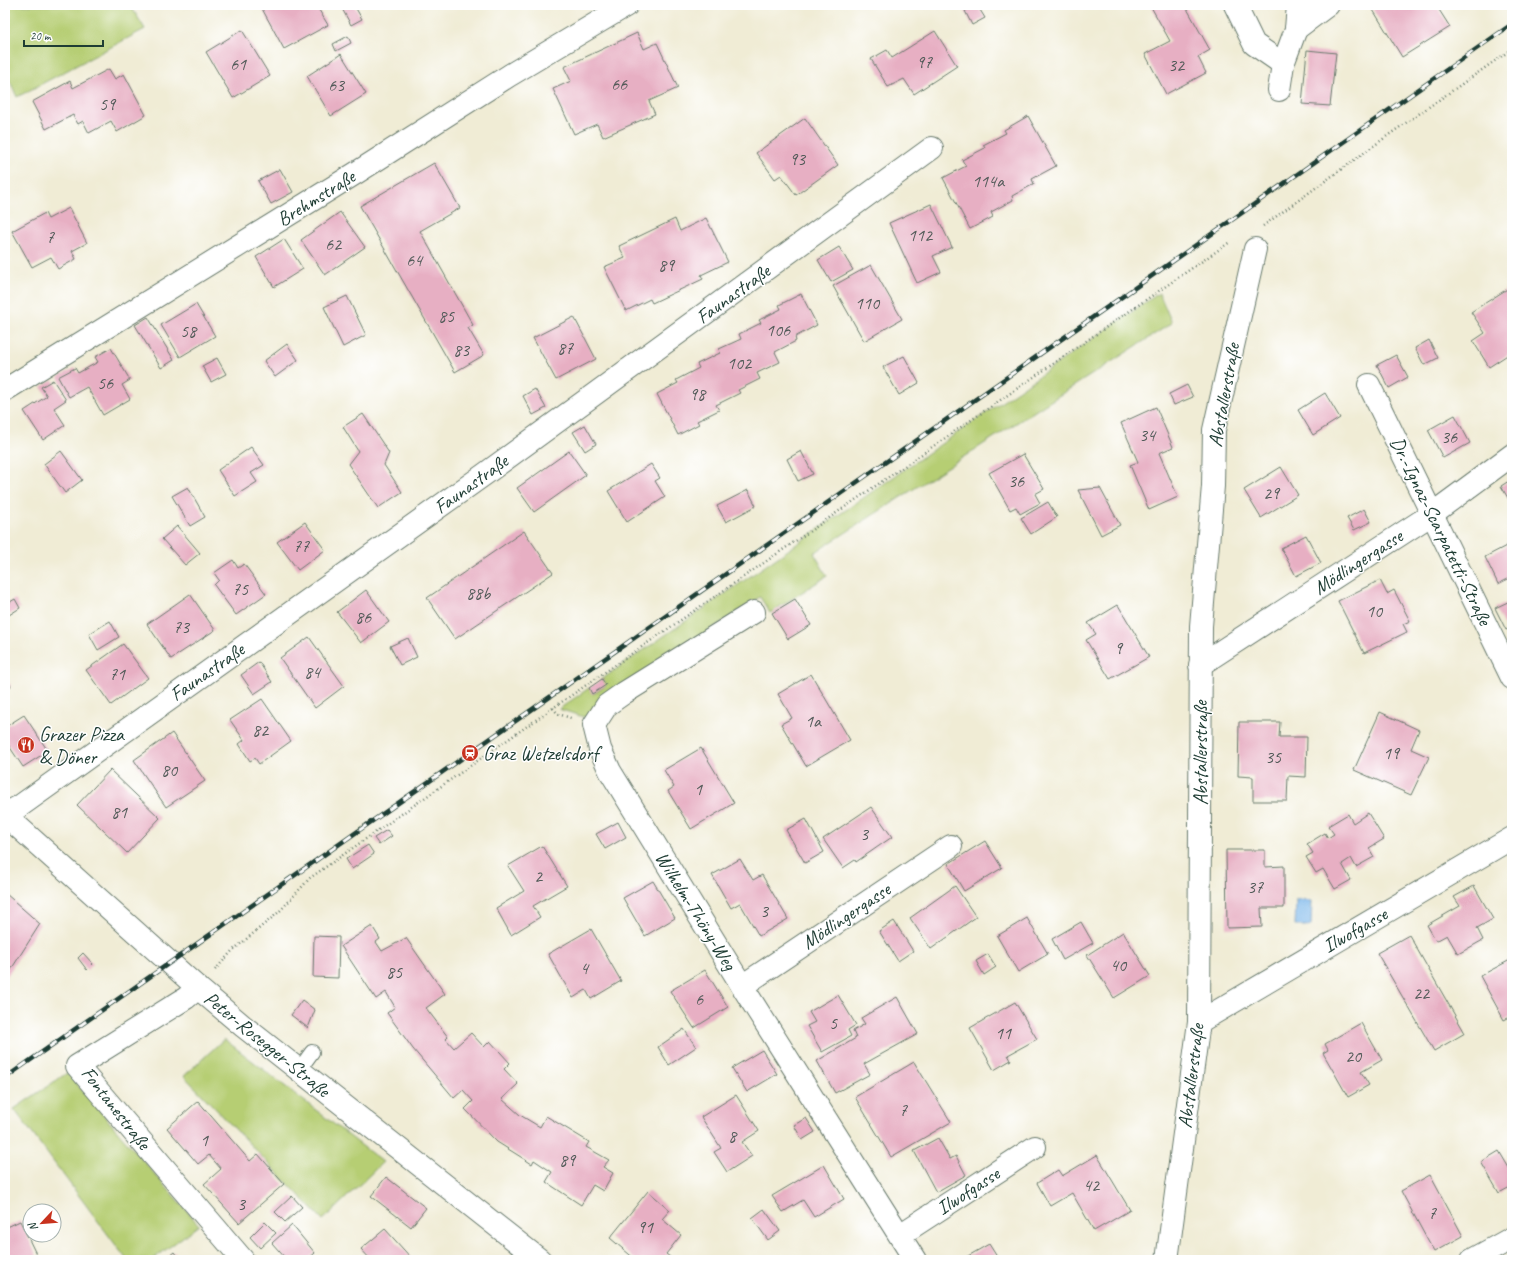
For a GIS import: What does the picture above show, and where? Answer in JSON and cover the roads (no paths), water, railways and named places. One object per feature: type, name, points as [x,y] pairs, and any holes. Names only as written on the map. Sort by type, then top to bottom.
[{"type":"street","name":"Brehmstraße","points":[[5,390],[356,174],[510,75],[627,5]]},
{"type":"street","points":[[1235,5],[1254,44],[1283,64]]},
{"type":"street","points":[[1279,90],[1283,64],[1296,29],[1298,5]]},
{"type":"street","points":[[1296,29],[1328,5]]},
{"type":"street","name":"Faunastraße","points":[[5,815],[20,806],[460,492],[932,148]]},
{"type":"street","name":"Abstallerstraße","points":[[1167,1260],[1199,1022],[1200,665],[1201,626],[1213,486],[1214,430],[1255,249]]},
{"type":"street","name":"Dr.-Ignaz-Scarpatetti-Straße","points":[[1369,385],[1512,678]]},
{"type":"street","name":"Mödlingergasse","points":[[1200,665],[1432,514],[1512,455]]},
{"type":"street","name":"Wilhelm-Thöny-Weg","points":[[754,612],[618,697],[607,705],[594,725],[600,749],[610,771],[742,986],[915,1260]]},
{"type":"street","name":"Peter-Rosegger-Straße","points":[[5,815],[205,981],[299,1070],[540,1260]]},
{"type":"street","name":"Ilwofgasse","points":[[1199,1022],[1512,838]]},
{"type":"street","name":"Mödlingergasse","points":[[742,986],[951,846]]},
{"type":"street","name":"Fontanestraße","points":[[205,981],[186,998],[77,1066],[243,1260]]},
{"type":"street","name":"Ilwofgasse","points":[[900,1235],[1035,1147]]},
{"type":"street","points":[[1472,1260],[1512,1238]]},
{"type":"lane","points":[[299,1070],[312,1052]]},
{"type":"water","points":[[1296,900],[1312,901],[1311,926],[1295,926]]},
{"type":"railway","points":[[5,1078],[1512,24]]},
{"type":"place","name":"Grazer Pizza & Döner","points":[[26,745]]},
{"type":"place","name":"Graz Wetzelsdorf","points":[[470,753]]}]
